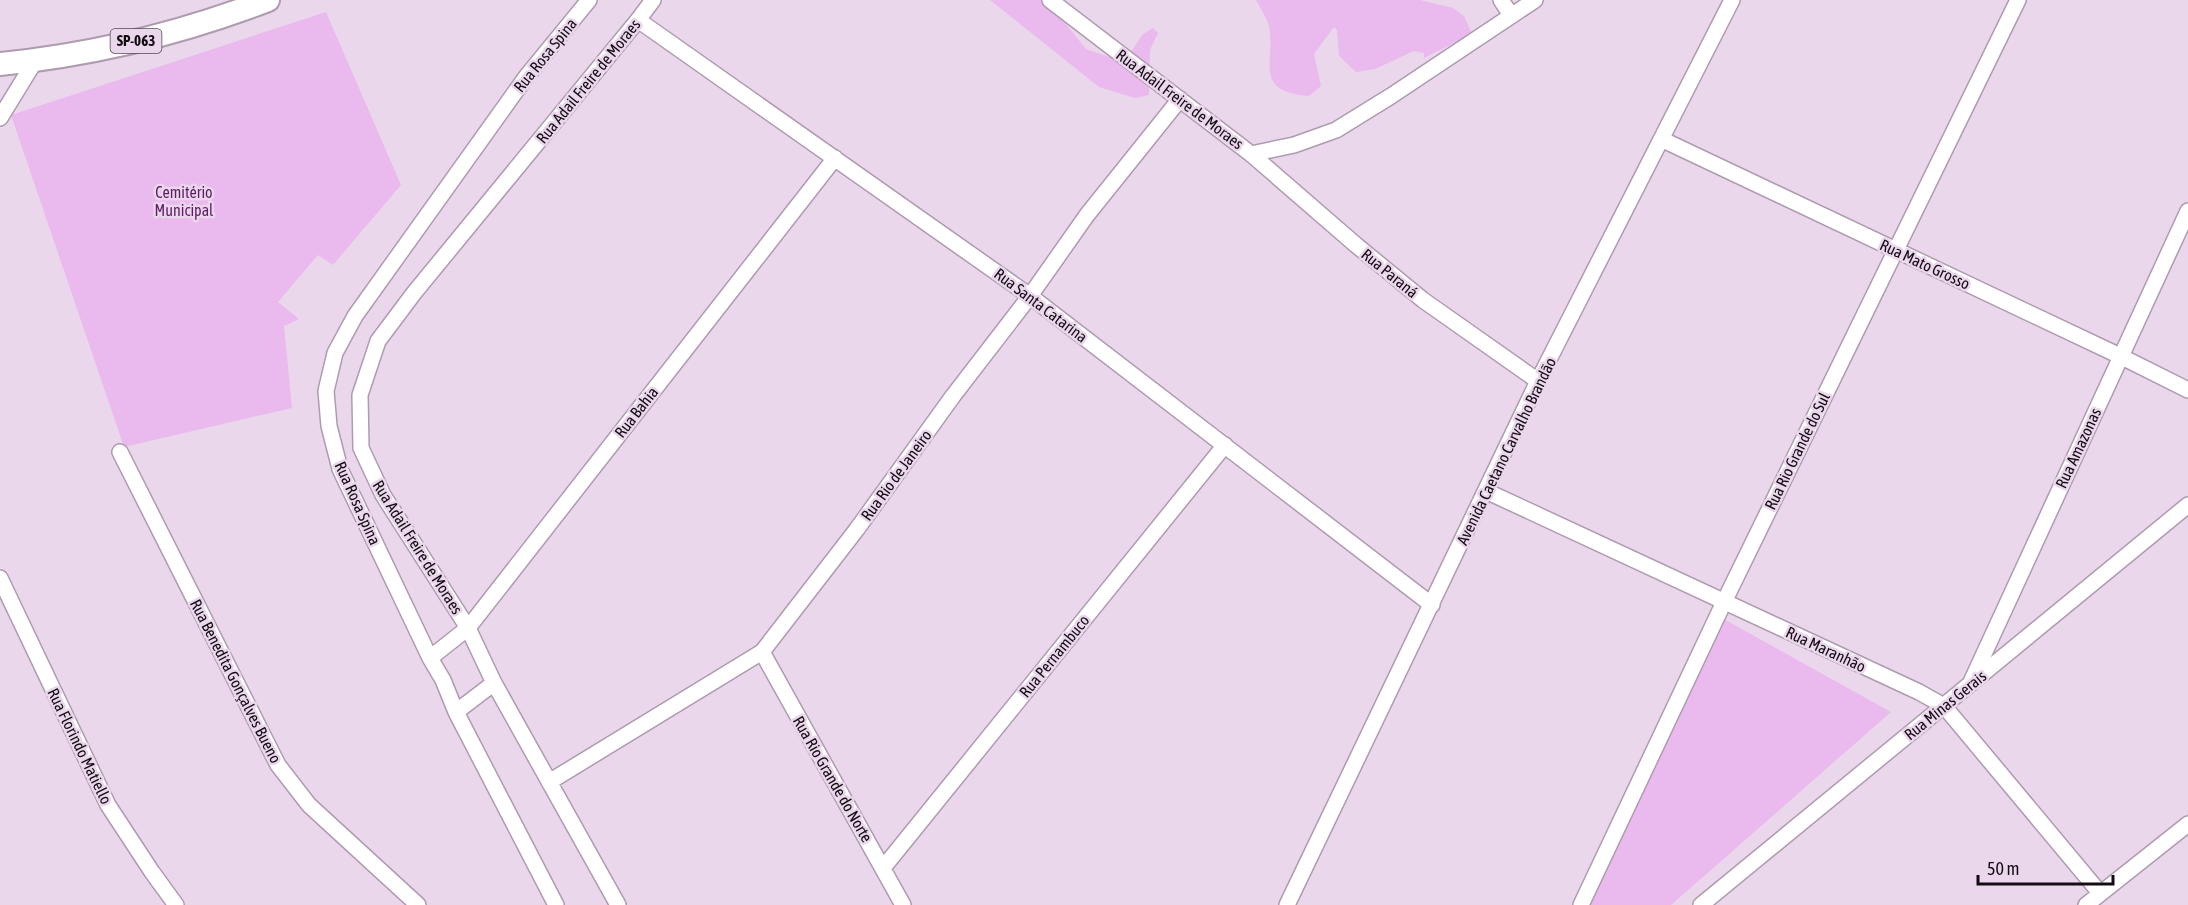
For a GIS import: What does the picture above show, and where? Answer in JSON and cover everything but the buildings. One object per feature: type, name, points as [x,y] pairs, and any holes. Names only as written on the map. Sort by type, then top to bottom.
[{"type":"main road","name":"SP-063","points":[[0,64],[35,61],[125,44],[222,18],[268,0]]},
{"type":"street","name":"Rua Rosa Spina","points":[[556,905],[456,712],[443,680],[430,658],[340,469],[329,426],[326,391],[335,353],[355,316],[526,77],[589,0]]},
{"type":"street","name":"Rua Adail Freire de Moraes","points":[[618,905],[494,683],[468,628],[383,495],[361,448],[360,395],[378,341],[414,293],[653,0]]},
{"type":"street","name":"Rua Adail Freire de Moraes","points":[[1050,0],[1251,153],[1294,145],[1336,130],[1535,0]]},
{"type":"street","points":[[1501,0],[1511,15]]},
{"type":"street","name":"Avenida Caetano Carvalho Brandão","points":[[1287,905],[1538,381],[1732,0]]},
{"type":"street","name":"Rua Rio Grande do Sul","points":[[1581,905],[1724,602],[2018,0]]},
{"type":"street","name":"Rua Santa Catarina","points":[[638,20],[1030,296],[1432,605]]},
{"type":"street","points":[[0,118],[35,61]]},
{"type":"street","name":"Rua Rio de Janeiro","points":[[549,782],[762,652],[857,529],[953,396],[1030,296],[1087,215],[1180,99]]},
{"type":"street","name":"Rua Mato Grosso","points":[[1661,139],[2188,390]]},
{"type":"street","name":"Rua Paraná","points":[[1251,153],[1423,300],[1538,381]]},
{"type":"street","name":"Rua Bahia","points":[[430,658],[468,628],[835,158]]},
{"type":"street","name":"Rua Amazonas","points":[[1970,685],[2188,211]]},
{"type":"street","name":"Rua Pernambuco","points":[[883,868],[1225,445]]},
{"type":"street","name":"Rua Benedita Gonçalves Bueno","points":[[120,452],[278,765],[309,805],[418,905]]},
{"type":"street","name":"Rua Maranhão","points":[[1486,491],[1919,692],[1944,706],[2100,893]]},
{"type":"street","name":"Rua Minas Gerais","points":[[1701,905],[2188,505]]},
{"type":"street","name":"Rua Florindo Matiello","points":[[0,579],[108,805],[176,905]]},
{"type":"street","name":"Rua Rio Grande do Norte","points":[[762,652],[903,905]]},
{"type":"street","points":[[456,712],[494,683]]},
{"type":"street","points":[[2086,905],[2188,824]]},
{"type":"green space","points":[[990,0],[1060,0],[1061,18],[1086,49],[1124,62],[1143,34],[1153,28],[1158,33],[1150,50],[1149,95],[1135,98],[1099,87]]},
{"type":"green space","points":[[1256,0],[1420,0],[1453,8],[1464,16],[1472,34],[1424,58],[1424,53],[1414,51],[1375,69],[1356,72],[1339,56],[1337,30],[1334,27],[1314,54],[1321,86],[1309,96],[1291,93],[1280,88],[1273,81],[1270,73],[1269,26]]},
{"type":"green space","name":"Cemitério Municipal","points":[[326,12],[401,185],[333,265],[318,255],[278,302],[299,319],[284,326],[292,408],[124,447],[11,115]]},
{"type":"green space","points":[[1722,618],[1891,712],[1671,905],[1587,905]]}]
